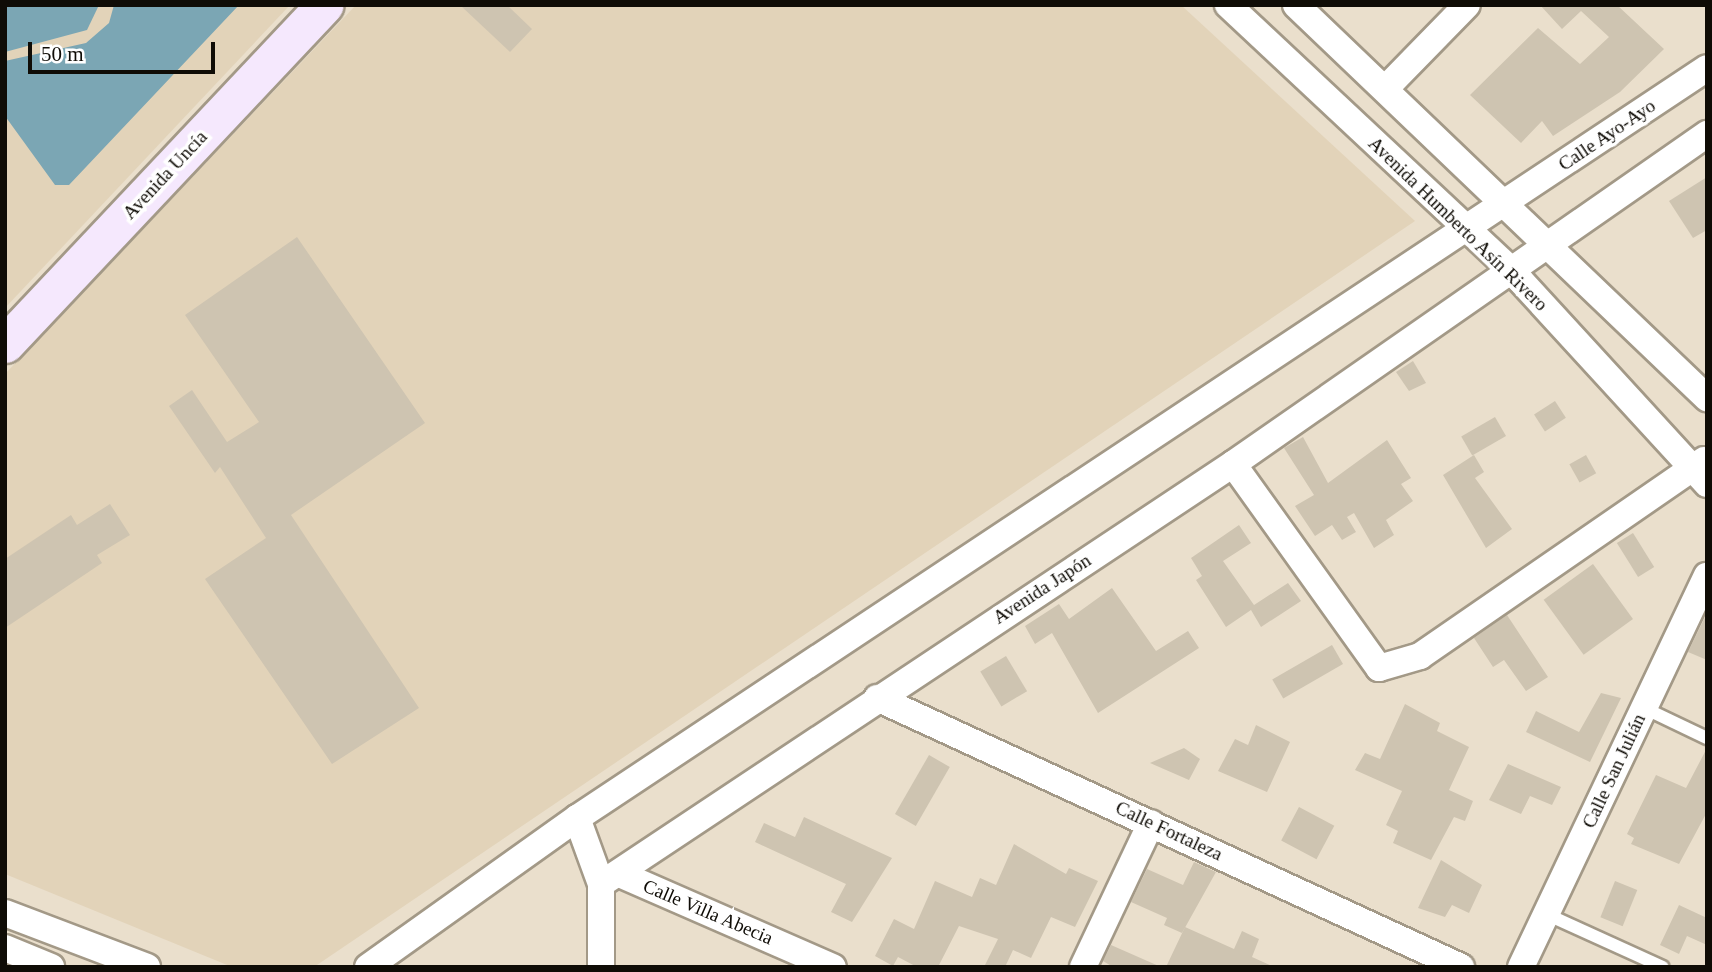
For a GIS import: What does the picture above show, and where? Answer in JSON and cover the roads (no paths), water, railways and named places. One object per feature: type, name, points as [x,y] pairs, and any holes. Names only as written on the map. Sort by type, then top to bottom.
[{"type":"street","name":"Avenida Uncía","points":[[5,344],[325,5]]},
{"type":"street","name":"Avenida Humberto Asín Rivero","points":[[1228,5],[1510,269],[1701,470]]},
{"type":"street","points":[[1296,5],[1508,203],[1707,398]]},
{"type":"street","points":[[1385,89],[1467,5]]},
{"type":"street","name":"Calle Ayo-Ayo","points":[[1508,203],[1707,68]]},
{"type":"street","points":[[1548,242],[1707,134]]},
{"type":"street","points":[[368,967],[577,818],[1508,203]]},
{"type":"street","name":"Avenida Japón","points":[[611,880],[877,698],[1233,464],[1548,242]]},
{"type":"street","points":[[1233,464],[1379,668],[1420,656],[1701,470]]},
{"type":"street","name":"Calle San Julián","points":[[1521,967],[1707,576]]},
{"type":"street","name":"Calle Fortaleza","points":[[877,698],[1461,967]]},
{"type":"street","points":[[577,818],[611,880],[601,967]]},
{"type":"street","points":[[1083,967],[1151,823]]},
{"type":"street","name":"Calle Villa Abecia","points":[[611,880],[833,967]]},
{"type":"street","points":[[5,913],[147,967]]},
{"type":"street","points":[[5,948],[51,967]]},
{"type":"lane","points":[[1644,708],[1707,738]]},
{"type":"lane","points":[[1546,914],[1663,967]]},
{"type":"water","points":[[5,5],[99,5],[87,30],[5,52]]},
{"type":"water","points":[[114,5],[239,5],[69,185],[55,185],[5,116],[5,61],[86,43],[109,23]]}]
